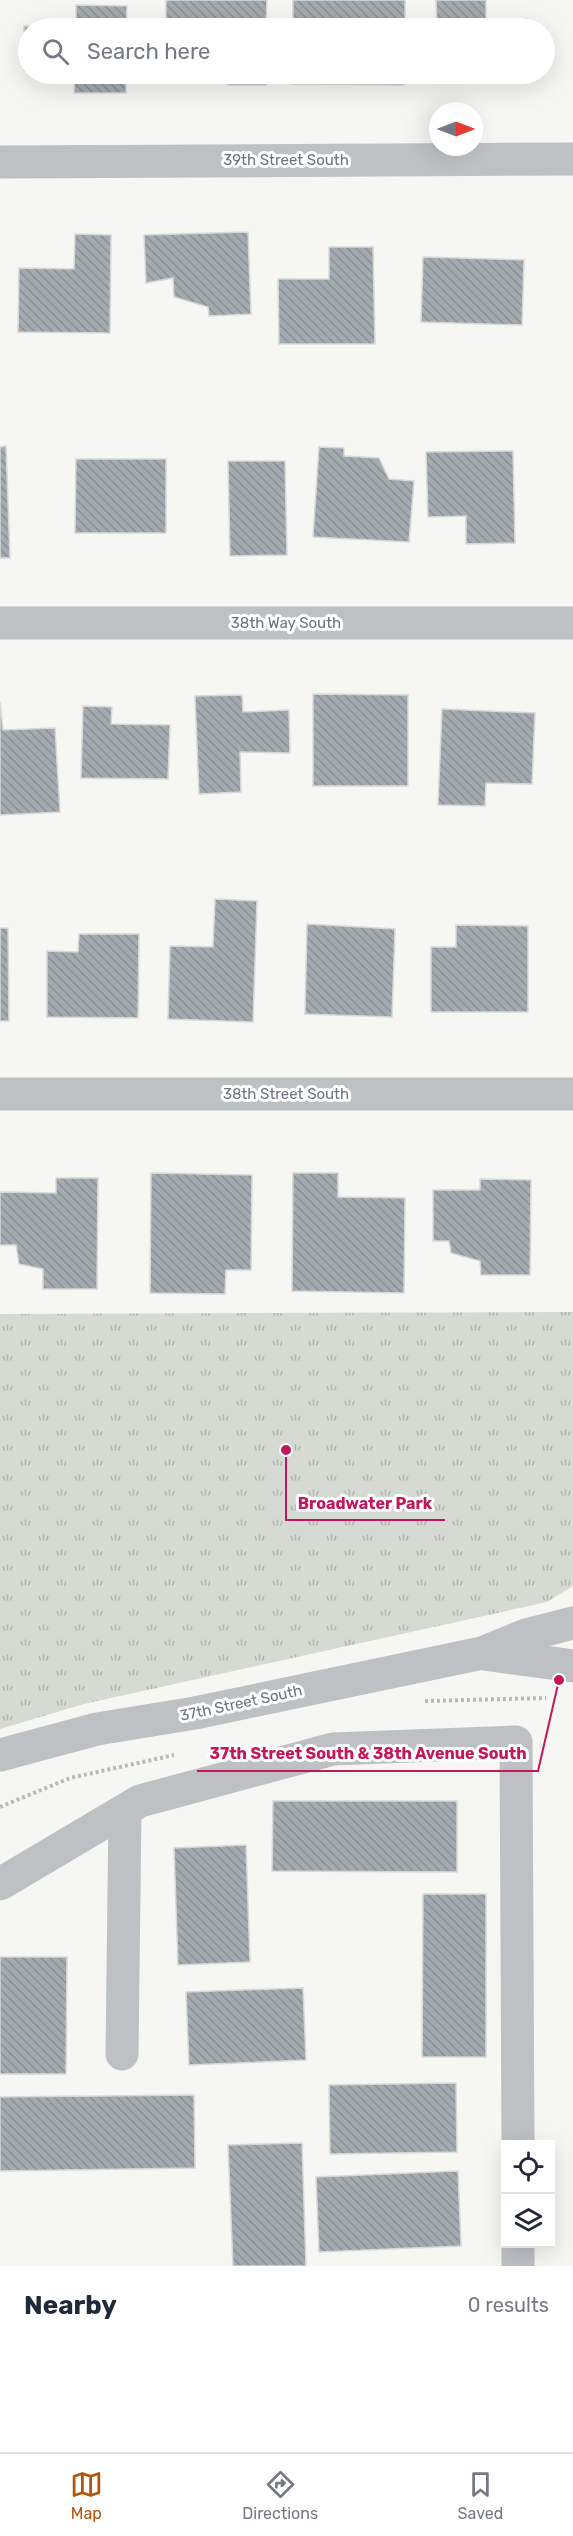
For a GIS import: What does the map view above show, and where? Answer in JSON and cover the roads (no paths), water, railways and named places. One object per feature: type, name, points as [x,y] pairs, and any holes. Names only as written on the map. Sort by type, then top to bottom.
[{"type":"street","name":"39th Street South","points":[[0,162],[573,159]]},
{"type":"street","name":"38th Way South","points":[[0,623],[573,623]]},
{"type":"street","name":"38th Street South","points":[[0,1094],[573,1094]]},
{"type":"street","name":"37th Street South","points":[[0,1755],[97,1729],[195,1713],[482,1653],[526,1635],[573,1623]]},
{"type":"street","name":"37th Street South","points":[[482,1653],[573,1666]]},
{"type":"street","points":[[0,1884],[140,1801],[333,1749],[516,1742],[518,2140]]},
{"type":"street","points":[[122,2054],[125,1810]]},
{"type":"street","points":[[518,2248],[518,2266]]},
{"type":"place","name":"Broadwater Park","points":[[286,1450]]},
{"type":"place","name":"37th Street South & 38th Avenue South","points":[[559,1680]]}]
